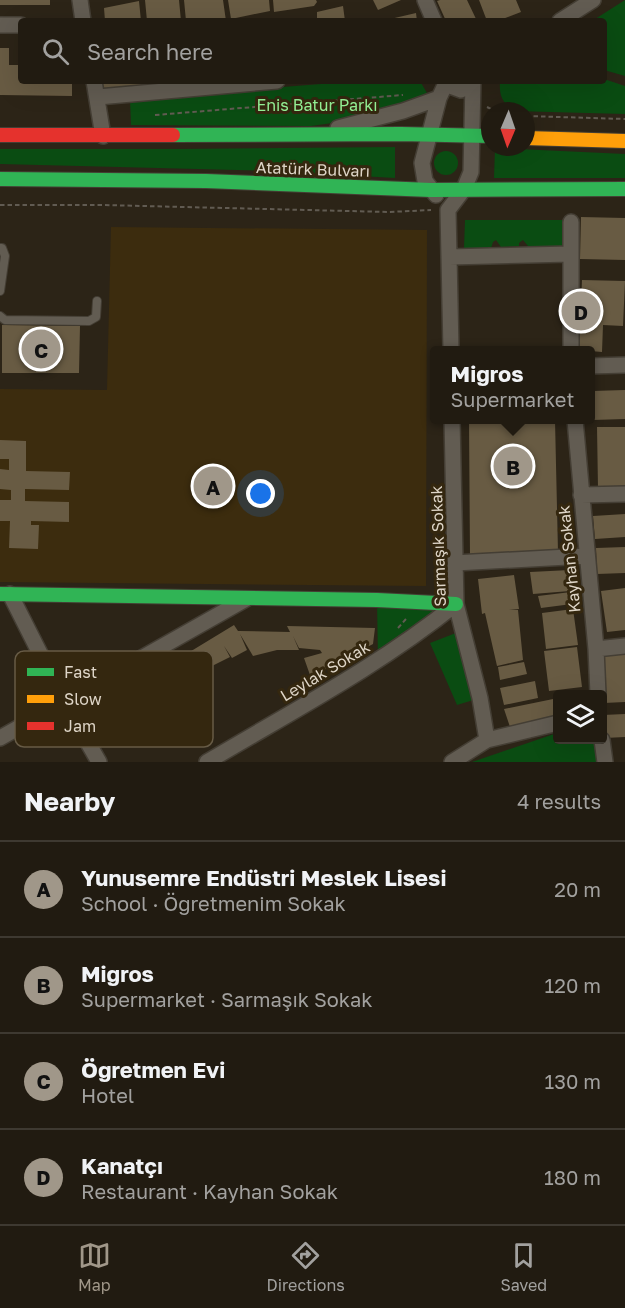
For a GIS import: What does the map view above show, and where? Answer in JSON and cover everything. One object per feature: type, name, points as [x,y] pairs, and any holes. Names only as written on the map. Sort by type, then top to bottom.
[{"type":"main road","name":"Atatürk Bulvarı","points":[[0,135],[481,136]]},
{"type":"main road","points":[[535,138],[625,141]]},
{"type":"main road","name":"Atatürk Bulvarı","points":[[0,178],[194,181],[431,190],[625,189]]},
{"type":"main road","points":[[5,594],[456,604]]},
{"type":"street","points":[[425,0],[433,18]]},
{"type":"street","points":[[565,18],[593,0]]},
{"type":"street","points":[[82,18],[83,1]]},
{"type":"street","points":[[0,25],[18,25]]},
{"type":"street","points":[[95,84],[103,136]]},
{"type":"street","points":[[98,97],[243,84]]},
{"type":"street","points":[[446,84],[439,98],[422,163],[425,181],[448,210]]},
{"type":"street","points":[[450,84],[461,90],[471,84]]},
{"type":"street","points":[[451,346],[448,210],[464,189],[471,172],[473,84]]},
{"type":"street","points":[[314,134],[403,111],[439,98]]},
{"type":"street","points":[[571,222],[571,346]]},
{"type":"street","points":[[449,257],[570,254]]},
{"type":"street","points":[[595,366],[625,364]]},
{"type":"street","name":"Sarmaşık Sokak","points":[[452,424],[456,604],[480,698],[487,740]]},
{"type":"street","name":"Kayhan Sokak","points":[[575,424],[598,690]]},
{"type":"street","points":[[581,495],[625,494]]},
{"type":"street","points":[[455,564],[586,556]]},
{"type":"street","points":[[5,594],[36,651]]},
{"type":"street","points":[[153,651],[248,598]]},
{"type":"street","name":"Leylak Sokak","points":[[207,762],[376,662],[426,628],[456,604]]},
{"type":"street","points":[[596,648],[625,646]]},
{"type":"street","points":[[452,762],[487,740],[553,724]]},
{"type":"street","points":[[0,738],[15,729]]},
{"type":"street","points":[[603,744],[605,762]]},
{"type":"street","points":[[90,747],[99,762]]},
{"type":"lane","points":[[0,248],[3,248],[5,256],[0,291]]},
{"type":"lane","points":[[0,316],[4,320],[89,321],[96,317],[97,301]]},
{"type":"path","points":[[147,116],[404,95]]},
{"type":"path","points":[[535,116],[625,119]]},
{"type":"path","points":[[0,205],[168,206],[378,212],[431,210]]},
{"type":"path","points":[[396,631],[399,625],[409,617],[417,602]]},
{"type":"shaded area","points":[[111,227],[427,230],[426,586],[0,582],[0,389],[107,390]]},
{"type":"green space","points":[[625,0],[625,76],[607,71],[607,18],[597,18]]},
{"type":"green space","points":[[607,80],[625,86],[625,114],[535,112],[535,102],[505,102],[500,84],[607,84]]},
{"type":"green space","name":"Enis Batur Parkı","points":[[321,84],[422,84],[427,93],[383,112],[347,121],[311,126],[131,125],[130,99]]},
{"type":"green space","points":[[395,147],[395,178],[272,171],[0,164],[0,149]]},
{"type":"green space","points":[[535,150],[625,154],[625,178],[494,178],[495,156],[535,156]]},
{"type":"green space","points":[[446,151],[455,154],[458,163],[455,172],[446,175],[437,172],[434,163],[437,154]]},
{"type":"green space","points":[[465,220],[566,220],[565,246],[528,246],[523,240],[519,246],[501,247],[496,240],[491,248],[464,248]]},
{"type":"green space","points":[[377,600],[456,604],[378,660]]},
{"type":"green space","points":[[461,631],[480,698],[457,705],[430,643]]},
{"type":"green space","points":[[553,734],[553,744],[597,744],[599,762],[472,762]]},
{"type":"building","points":[[0,0],[50,0],[50,5],[0,5]]},
{"type":"building","points":[[145,0],[179,0],[181,18],[147,18]]},
{"type":"building","points":[[184,0],[223,0],[226,18],[186,18]]},
{"type":"building","points":[[228,0],[269,0],[270,11],[231,18]]},
{"type":"building","points":[[273,0],[316,0],[317,2],[314,6],[274,12]]},
{"type":"building","points":[[373,0],[401,0],[378,10]]},
{"type":"building","points":[[467,0],[476,18],[445,18],[437,1]]},
{"type":"building","points":[[479,0],[516,0],[521,12],[505,18],[486,18]]},
{"type":"building","points":[[139,1],[141,18],[105,18],[104,8]]},
{"type":"building","points":[[343,6],[345,18],[317,18],[317,12]]},
{"type":"building","points":[[416,13],[417,18],[395,18]]},
{"type":"building","points":[[0,48],[9,48],[9,65],[18,65],[18,84],[72,84],[72,96],[0,95]]},
{"type":"building","points":[[101,84],[176,84],[101,94]]},
{"type":"building","points":[[581,217],[625,218],[625,260],[580,259]]},
{"type":"building","points":[[582,280],[625,281],[623,326],[603,325],[602,352],[595,351],[595,346],[579,346]]},
{"type":"building","points":[[2,325],[80,326],[79,373],[2,373]]},
{"type":"building","points":[[625,390],[625,419],[595,420],[595,391]]},
{"type":"building","points":[[469,424],[555,424],[558,552],[470,556]]},
{"type":"building","points":[[597,427],[625,427],[625,489],[598,489]]},
{"type":"building","points":[[0,440],[26,441],[26,471],[70,472],[69,490],[25,489],[25,501],[69,502],[69,522],[31,521],[31,525],[39,525],[38,549],[9,548],[10,521],[0,521],[0,500],[11,500],[11,490],[0,489],[0,469],[9,470],[9,459],[0,459]]},
{"type":"building","points":[[625,514],[625,537],[595,539],[593,516]]},
{"type":"building","points":[[625,547],[625,573],[597,574],[596,548]]},
{"type":"building","points":[[570,570],[570,591],[533,594],[530,572]]},
{"type":"building","points":[[514,575],[519,609],[509,610],[518,610],[523,660],[497,666],[485,613],[482,614],[478,579]]},
{"type":"building","points":[[625,588],[625,630],[607,632],[601,591]]},
{"type":"building","points":[[571,592],[572,604],[541,608],[538,596]]},
{"type":"building","points":[[573,609],[578,645],[546,649],[542,613]]},
{"type":"building","points":[[234,625],[238,631],[290,632],[287,626],[375,628],[373,644],[310,675],[304,658],[322,653],[320,650],[299,648],[293,636],[299,650],[277,650],[253,656],[240,634],[247,650],[232,658],[224,646],[230,657],[213,666],[213,651],[191,651]]},
{"type":"building","points":[[577,647],[582,687],[549,691],[544,651]]},
{"type":"building","points":[[625,654],[625,702],[607,703],[607,690],[603,690],[601,656]]},
{"type":"building","points":[[524,662],[527,674],[500,680],[498,667]]},
{"type":"building","points":[[535,681],[538,698],[504,705],[500,688]]},
{"type":"building","points":[[553,699],[553,721],[512,733],[504,709]]},
{"type":"building","points":[[625,714],[625,737],[607,738],[607,715]]},
{"type":"traffic: fast","points":[[173,135],[481,136]]},
{"type":"traffic: fast","points":[[0,179],[206,181],[431,190],[625,189]]},
{"type":"traffic: fast","points":[[0,594],[377,600],[456,604]]},
{"type":"traffic: slow","points":[[535,138],[625,141]]},
{"type":"traffic: jam","points":[[0,135],[173,135]]},
{"type":"place","name":"Kanatçı","points":[[581,311]]},
{"type":"place","name":"Öğretmen Evi","points":[[41,349]]},
{"type":"place","name":"Migros","points":[[513,466]]},
{"type":"place","name":"Yunusemre Endüstri Meslek Lisesi","points":[[213,486]]}]
